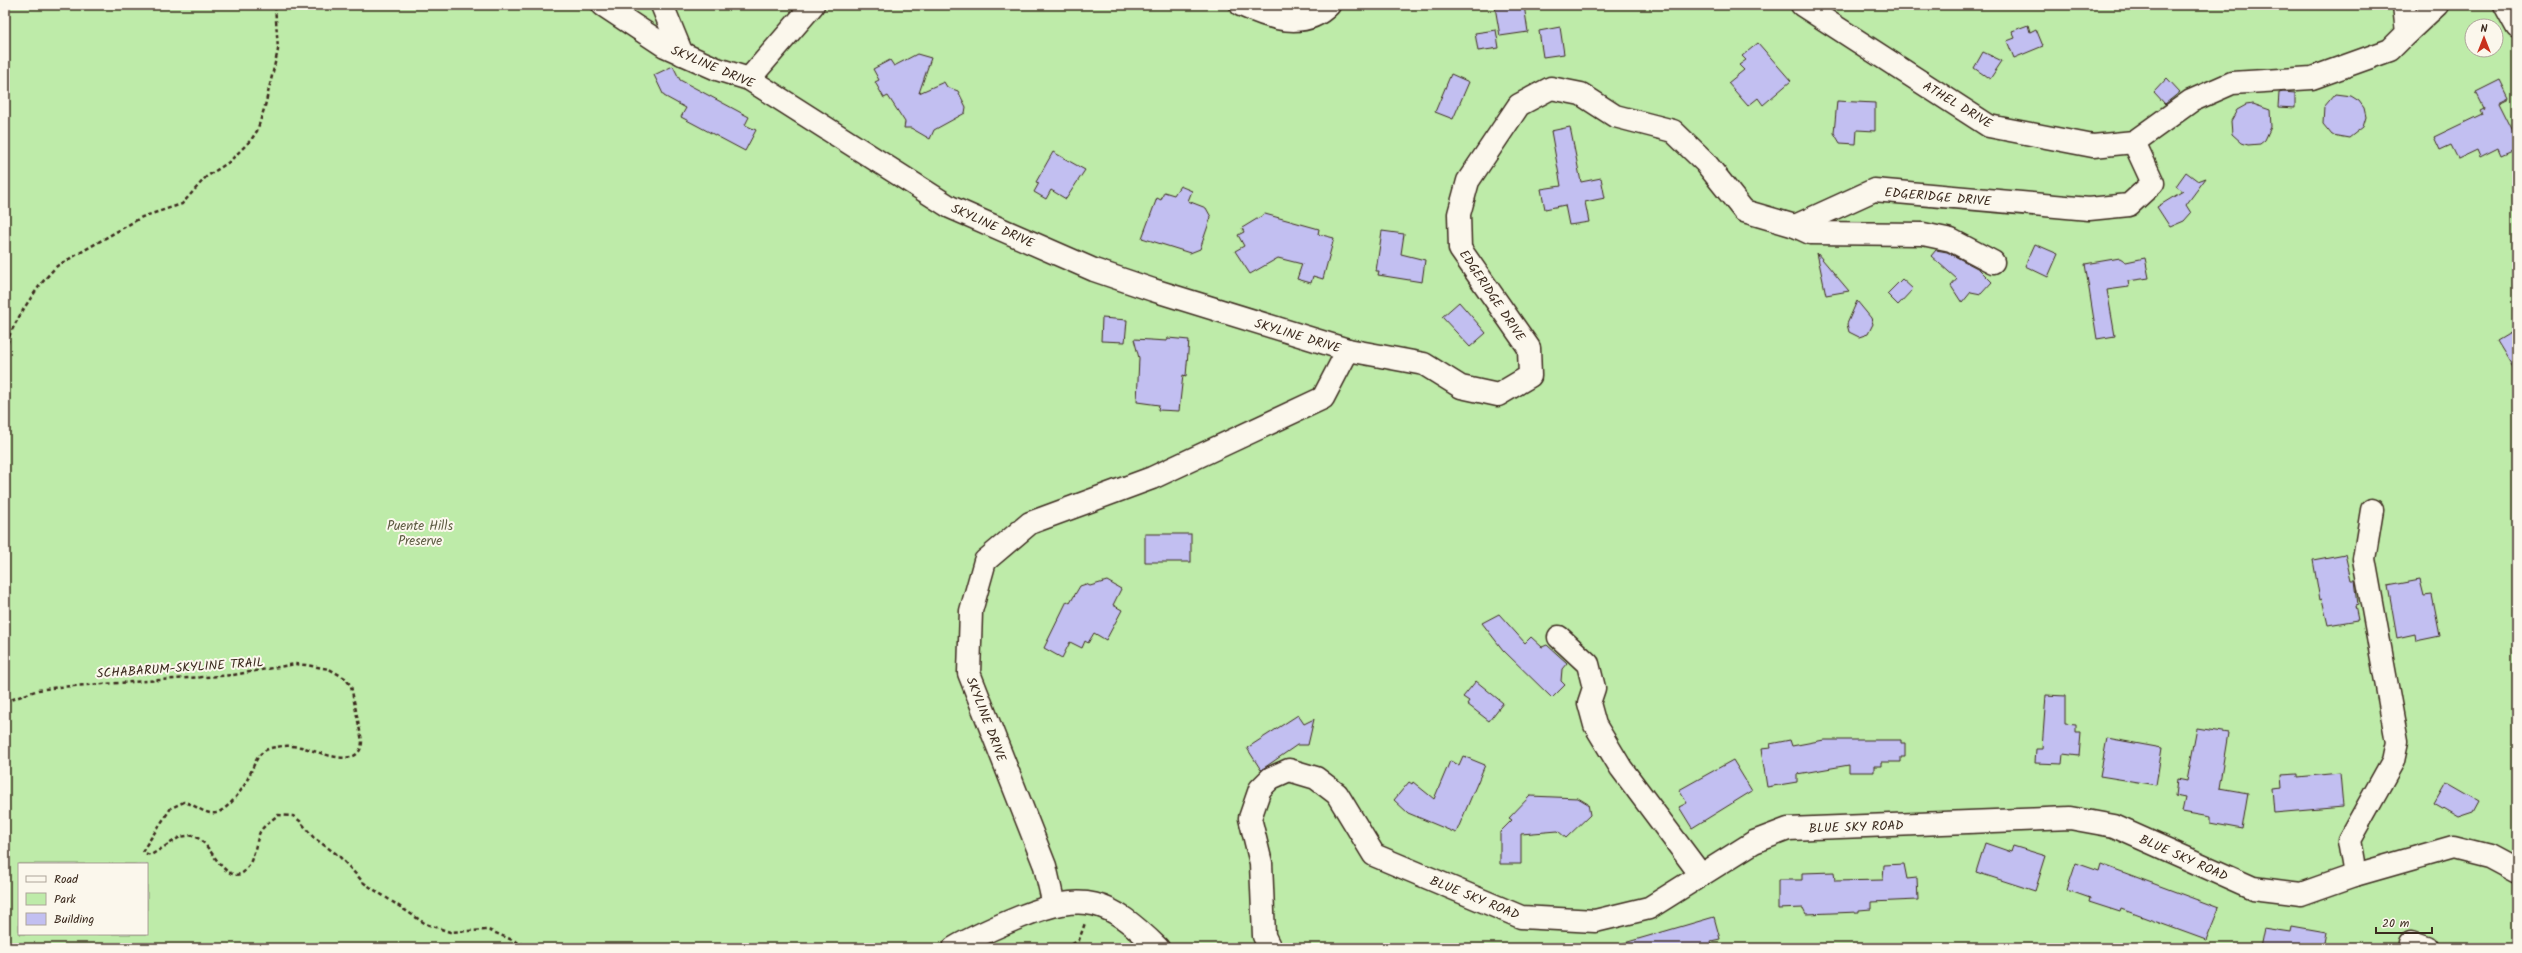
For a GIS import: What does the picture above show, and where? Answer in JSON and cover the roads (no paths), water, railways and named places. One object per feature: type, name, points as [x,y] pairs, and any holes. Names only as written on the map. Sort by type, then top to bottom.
[{"type":"street","name":"SKYLINE DRIVE","points":[[603,5],[652,39],[717,69],[749,79],[950,207],[1094,270],[1348,350],[1323,398],[1152,478],[1030,523],[985,561],[971,611],[968,673],[1045,866],[1054,905]]},
{"type":"street","points":[[662,5],[682,54]]},
{"type":"street","points":[[749,79],[814,5]]},
{"type":"street","points":[[1241,5],[1279,20],[1303,20],[1323,11],[1329,5]]},
{"type":"street","name":"ATHEL DRIVE","points":[[1802,5],[1989,126],[2093,146],[2134,142]]},
{"type":"street","points":[[2404,5],[2407,33]]},
{"type":"street","points":[[2134,142],[2191,101],[2232,83],[2312,78],[2390,50],[2437,5]]},
{"type":"street","points":[[2505,5],[2517,27]]},
{"type":"street","name":"EDGERIDGE DRIVE","points":[[1348,350],[1424,364],[1461,387],[1498,395],[1530,376],[1529,348],[1460,249],[1459,214],[1468,180],[1519,105],[1551,88],[1581,94],[1615,116],[1674,131],[1705,162],[1744,211],[1795,226],[1874,190],[2089,209],[2129,206],[2154,183],[2134,142]]},
{"type":"street","points":[[1795,226],[1810,233],[1924,234],[1951,240],[1993,262]]},
{"type":"street","points":[[2355,875],[2349,840],[2393,761],[2397,742],[2364,559],[2372,510]]},
{"type":"street","points":[[1559,637],[1588,664],[1594,688],[1589,703],[1595,724],[1621,768],[1701,875]]},
{"type":"street","name":"BLUE SKY ROAD","points":[[1270,948],[1264,936],[1261,863],[1250,818],[1260,789],[1271,778],[1289,770],[1316,778],[1336,794],[1374,855],[1521,917],[1595,921],[1649,908],[1754,842],[1788,829],[2070,818],[2114,826],[2253,888],[2301,894],[2355,875],[2453,847],[2489,856],[2517,871]]},
{"type":"street","points":[[954,948],[988,930],[1054,905],[1073,901],[1092,903],[1106,908],[1124,918],[1158,948]]},
{"type":"park label","name":"Puente Hills Preserve","points":[[420,532]]}]
